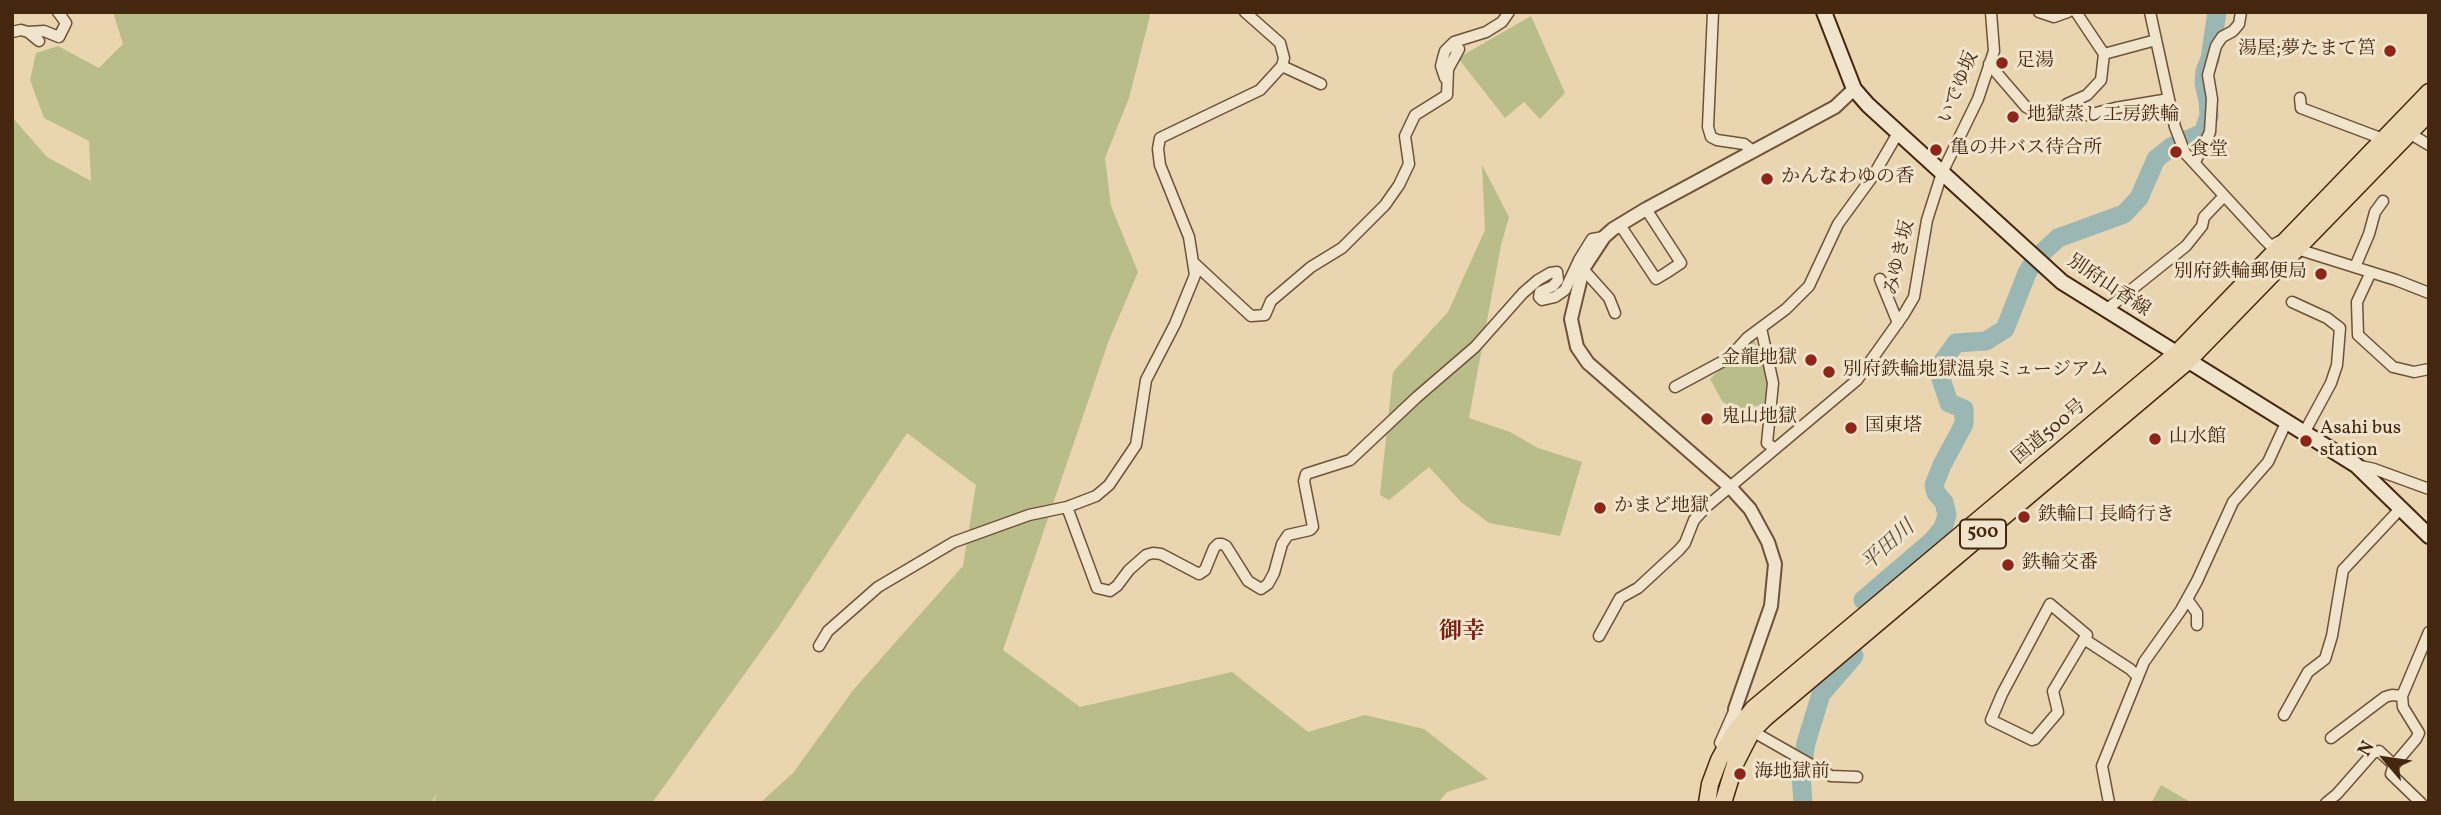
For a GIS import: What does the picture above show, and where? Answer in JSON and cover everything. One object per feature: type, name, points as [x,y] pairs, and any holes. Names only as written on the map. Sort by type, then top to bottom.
[{"type":"highway","name":"国道500号","points":[[2291,245],[2383,139],[2429,92]]},
{"type":"highway","name":"国道500号","points":[[1707,803],[1710,784],[1719,760],[1743,722],[1788,697],[2182,358],[2291,245],[2429,113]]},
{"type":"highway","name":"国道500号","points":[[1723,803],[1735,764],[1743,722]]},
{"type":"main road","name":"別府山香線","points":[[1824,12],[1854,89],[1898,133],[2062,282],[2356,466],[2429,536]]},
{"type":"street","points":[[12,32],[44,31],[58,37],[66,23],[58,12]]},
{"type":"street","points":[[819,646],[828,631],[878,587],[954,542],[1029,515],[1067,507],[1103,492],[1136,445],[1146,380],[1195,275],[1189,237],[1160,166],[1160,138],[1260,90],[1282,66],[1284,58],[1280,43],[1245,12]]},
{"type":"street","points":[[1447,82],[1441,66],[1445,51],[1460,38],[1486,32],[1503,22],[1509,12]]},
{"type":"street","points":[[1713,12],[1708,127],[1712,137],[1717,140],[1744,144],[1753,151]]},
{"type":"street","name":"いでゆ坂","points":[[1942,173],[1978,99],[1994,51],[1992,12]]},
{"type":"street","points":[[2039,12],[2054,17],[2068,12]]},
{"type":"street","points":[[2056,114],[2067,104],[2087,95],[2101,80],[2104,54],[2076,12]]},
{"type":"street","points":[[2150,12],[2178,137],[2185,153],[2272,246],[2284,239],[2291,245],[2429,293]]},
{"type":"street","points":[[2195,162],[2210,132],[2212,99],[2208,75],[2216,46],[2222,37],[2234,31],[2239,24],[2241,12]]},
{"type":"street","points":[[28,32],[39,41]]},
{"type":"street","points":[[2104,54],[2156,40]]},
{"type":"street","points":[[1194,262],[1251,316],[1265,315],[1271,301],[1311,267],[1342,248],[1385,205],[1409,164],[1405,136],[1415,116],[1447,95],[1448,69],[1459,49]]},
{"type":"street","points":[[1989,64],[2026,107],[2038,113],[2088,115],[2169,99]]},
{"type":"street","points":[[1282,66],[1321,84]]},
{"type":"street","points":[[1854,89],[1835,107],[1646,209],[1604,237],[1583,268],[1571,319],[1577,347],[1588,363],[1730,487],[1760,524],[1775,564],[1771,606],[1743,722],[1831,776],[1857,777]]},
{"type":"street","points":[[2300,98],[2301,108],[2383,139]]},
{"type":"street","points":[[1675,387],[1729,358],[1760,327],[1786,309],[1809,286],[1838,224],[1898,133]]},
{"type":"street","points":[[2409,133],[2429,145]]},
{"type":"street","name":"みゆき坂","points":[[1599,636],[1620,598],[1638,588],[1679,550],[1685,543],[1694,520],[1849,388],[1898,323],[1914,297],[1927,220],[1942,173]]},
{"type":"street","points":[[2106,310],[2186,246],[2202,226],[2204,217],[2224,196]]},
{"type":"street","points":[[2355,267],[2375,212],[2383,201]]},
{"type":"street","points":[[1620,225],[1656,279],[1666,274],[1681,263],[1646,209]]},
{"type":"street","points":[[1067,507],[1097,588],[1110,591],[1138,562],[1153,553],[1161,554],[1199,573],[1205,570],[1214,548],[1222,544],[1226,546],[1248,581],[1261,589],[1268,584],[1282,544],[1288,535],[1310,530],[1312,527],[1304,481],[1306,474],[1350,460],[1475,347],[1538,280],[1557,272],[1558,280],[1553,286],[1540,292],[1539,297],[1542,300],[1555,297],[1565,290],[1592,239],[1604,237]]},
{"type":"street","points":[[1583,268],[1609,298],[1615,313]]},
{"type":"street","points":[[2371,272],[2357,302],[2358,335],[2393,367],[2414,372],[2429,369]]},
{"type":"street","points":[[1880,279],[1898,323]]},
{"type":"street","points":[[2292,302],[2327,318],[2340,328],[2337,365],[2304,433]]},
{"type":"street","points":[[1760,327],[1773,383],[1767,443],[1775,449]]},
{"type":"street","points":[[2109,803],[2102,766],[2144,662],[2187,599],[2233,502],[2268,462],[2286,422]]},
{"type":"street","points":[[2356,466],[2374,469],[2429,489]]},
{"type":"street","points":[[2284,715],[2308,672],[2325,659],[2332,636],[2343,570],[2401,508]]},
{"type":"street","points":[[2187,599],[2197,613],[2197,625]]},
{"type":"street","points":[[2050,604],[2087,635],[2084,639],[2053,691],[2058,712],[2035,739],[2032,740],[1991,720],[2050,604]]},
{"type":"street","points":[[2421,803],[2391,774],[2419,733],[2403,707],[2402,696],[2429,632]]},
{"type":"street","points":[[2084,639],[2130,668],[2138,677]]},
{"type":"street","points":[[2331,738],[2385,698],[2392,695],[2402,696]]},
{"type":"street","points":[[2326,803],[2373,753],[2379,751],[2395,765]]},
{"type":"green space","points":[[113,12],[1149,12],[1129,98],[1105,158],[1111,206],[1138,272],[1109,340],[1003,650],[1080,707],[1232,672],[1308,732],[1365,715],[1424,729],[1488,779],[1447,792],[1438,803],[760,803],[793,773],[854,689],[963,566],[976,485],[907,433],[779,626],[652,803],[434,803],[437,792],[432,803],[12,803],[12,117],[47,157],[91,181],[89,141],[44,118],[30,80],[36,53],[58,46],[99,68],[123,44]]},
{"type":"green space","points":[[1531,16],[1565,93],[1540,119],[1524,102],[1505,118],[1458,58]]},
{"type":"green space","points":[[1482,165],[1509,217],[1501,245],[1469,418],[1510,432],[1538,448],[1582,462],[1560,536],[1489,523],[1461,502],[1429,467],[1389,500],[1380,495],[1393,372],[1448,312],[1485,230]]},
{"type":"green space","points":[[1753,337],[1764,363],[1768,389],[1765,404],[1752,407],[1747,414],[1740,415],[1722,401],[1710,379]]},
{"type":"green space","points":[[2161,785],[2192,803],[2151,803]]},
{"type":"waterway","name":"平田川","points":[[2043,252],[2058,238],[2124,214],[2139,198],[2156,159],[2171,147],[2203,133],[2209,116],[2205,71],[2210,59],[2217,12]]},
{"type":"waterway","name":"平田川","points":[[1863,600],[1932,541],[1943,528],[1947,515],[1944,502],[1936,493],[1934,485],[1964,424],[1964,409],[1949,403],[1941,379],[1943,361],[1956,343],[1986,341],[2005,329],[2027,273],[2035,260]]},
{"type":"waterway","name":"平田川","points":[[1803,803],[1801,775],[1806,743],[1821,694],[1854,656]]},
{"type":"place","name":"湯屋;夢たまて筥","points":[[2390,51]]},
{"type":"place","name":"足湯","points":[[2002,63]]},
{"type":"place","name":"地獄蒸し工房鉄輪","points":[[2013,117]]},
{"type":"place","name":"亀の井バス待合所","points":[[1936,150]]},
{"type":"place","name":"食堂","points":[[2176,152]]},
{"type":"place","name":"かんなわゆの香","points":[[1767,179]]},
{"type":"place","name":"別府鉄輪郵便局","points":[[2321,274]]},
{"type":"place","name":"金龍地獄","points":[[1811,360]]},
{"type":"place","name":"別府鉄輪地獄温泉ミュージアム","points":[[1829,372]]},
{"type":"place","name":"鬼山地獄","points":[[1707,419]]},
{"type":"place","name":"国東塔","points":[[1851,428]]},
{"type":"place","name":"山水館","points":[[2155,439]]},
{"type":"place","name":"Asahi bus station","points":[[2306,441]]},
{"type":"place","name":"かまど地獄","points":[[1600,508]]},
{"type":"place","name":"鉄輪口 長崎行き","points":[[2024,517]]},
{"type":"place","name":"鉄輪交番","points":[[2008,565]]},
{"type":"place","name":"海地獄前","points":[[1740,774]]},
{"type":"district","name":"御幸","points":[[1462,634]]}]
